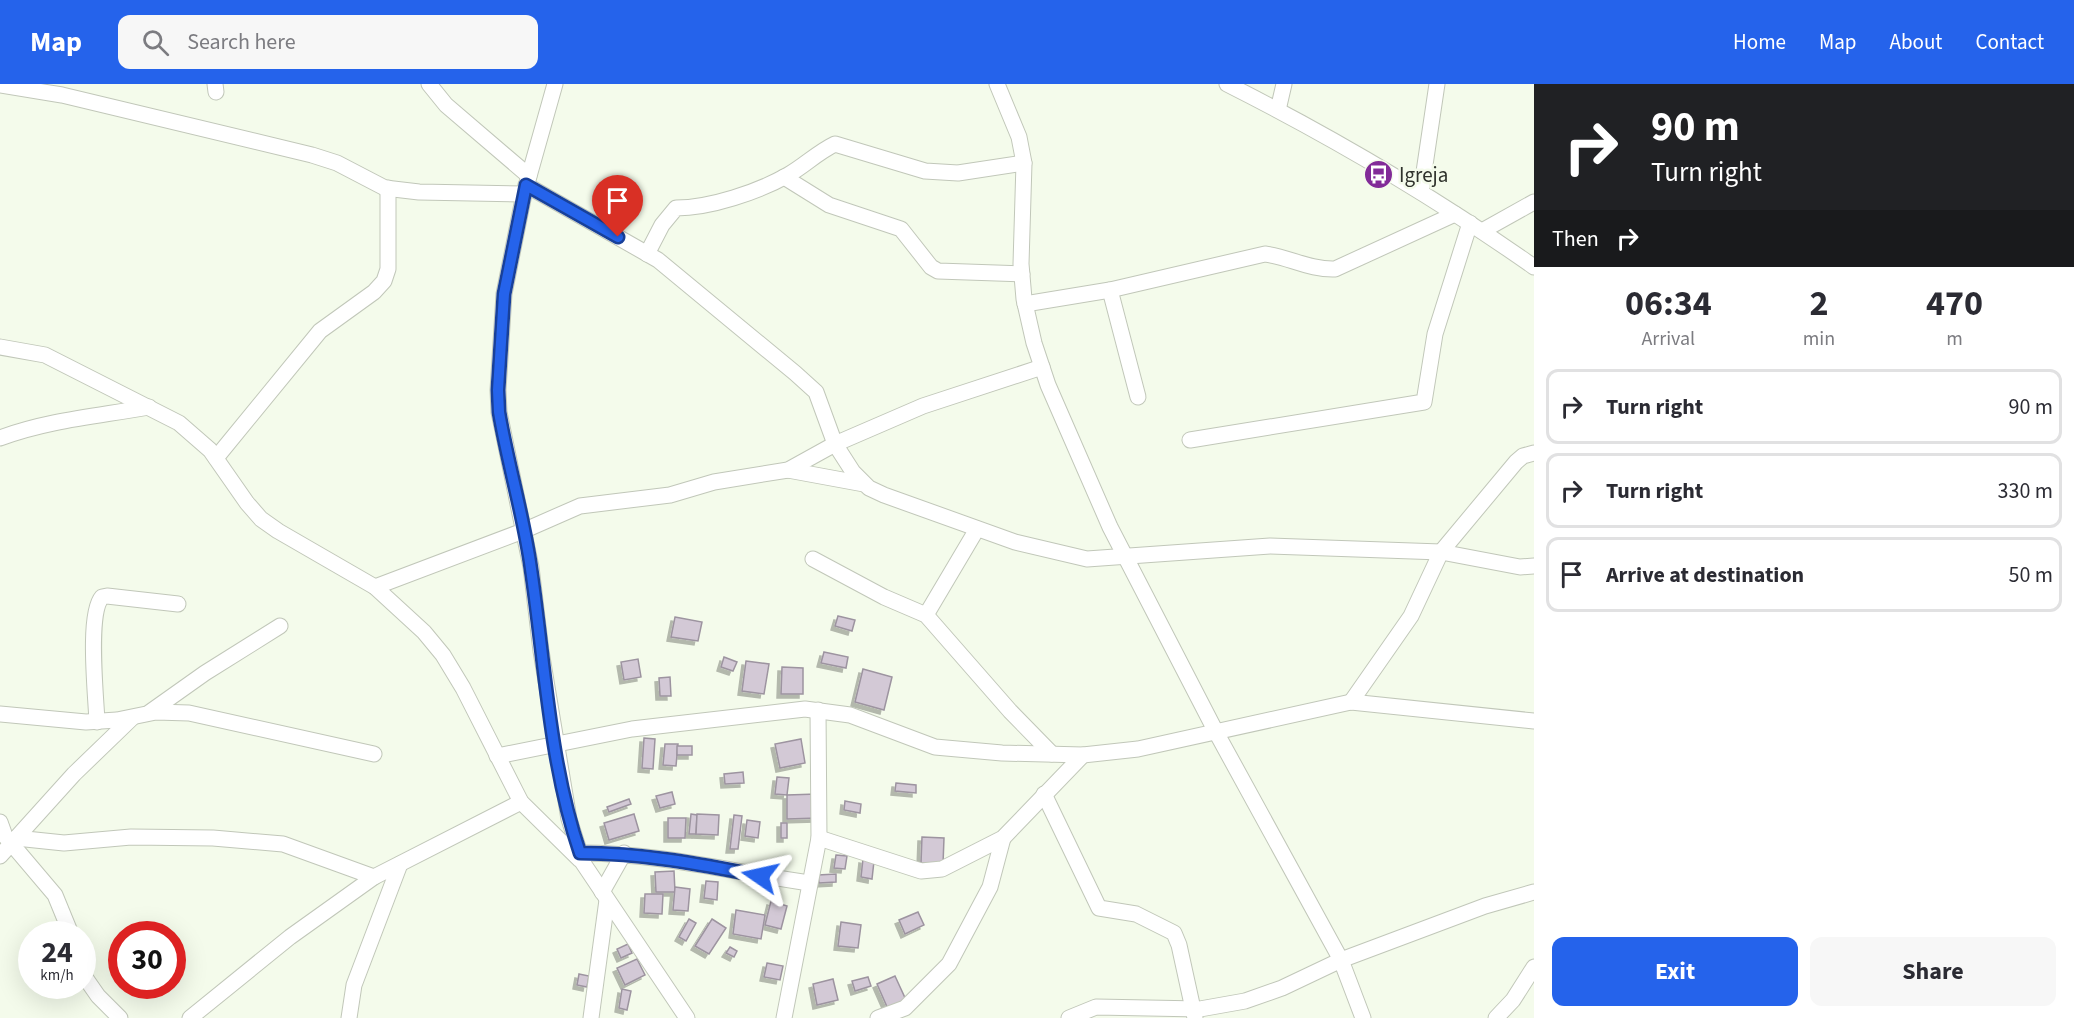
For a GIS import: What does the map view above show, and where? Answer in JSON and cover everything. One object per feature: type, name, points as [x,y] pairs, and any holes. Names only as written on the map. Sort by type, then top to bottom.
[{"type":"street","points":[[429,84],[446,105],[526,185],[647,254],[678,276],[816,392],[835,444],[864,484]]},
{"type":"street","points":[[555,84],[526,185],[504,294],[498,390],[499,412],[531,567],[555,746],[568,819],[581,858],[604,896],[687,1018]]},
{"type":"street","points":[[997,84],[1019,137],[1024,163],[1022,274],[1025,304],[1042,367],[1093,492],[1124,555],[1216,732],[1341,960],[1363,1018]]},
{"type":"street","points":[[1227,84],[1380,166],[1455,213],[1534,267]]},
{"type":"street","points":[[1278,110],[1284,84]]},
{"type":"street","points":[[1421,192],[1437,84]]},
{"type":"street","points":[[0,85],[62,95],[312,155],[338,163],[372,183],[388,188],[419,192],[526,185]]},
{"type":"street","points":[[647,254],[666,218],[676,208],[688,208],[755,191],[784,177],[835,144],[926,171],[958,173],[1024,163]]},
{"type":"street","points":[[784,177],[829,205],[901,229],[931,267],[938,271],[1022,274]]},
{"type":"street","points":[[216,458],[320,331],[355,308],[384,281],[388,269],[388,188]]},
{"type":"street","points":[[1190,440],[1424,402],[1435,334],[1476,227],[1534,202]]},
{"type":"street","points":[[1025,304],[1110,290],[1265,254],[1287,257],[1322,269],[1335,269],[1455,213]]},
{"type":"street","points":[[1110,290],[1138,397]]},
{"type":"street","points":[[0,347],[45,356],[179,423],[216,458],[261,519],[375,587],[424,632],[443,655],[463,688],[521,802],[581,858],[624,853],[809,883]]},
{"type":"street","points":[[788,470],[835,444],[933,402],[1042,367]]},
{"type":"street","points":[[0,438],[47,423],[149,407]]},
{"type":"street","points":[[1351,702],[1411,616],[1441,552],[1516,462],[1523,456],[1534,453]]},
{"type":"street","points":[[375,587],[523,531],[580,506],[670,495],[714,482],[788,470],[864,484],[884,495],[976,529],[1015,542],[1087,559],[1270,546],[1441,552],[1520,567],[1534,566]]},
{"type":"street","points":[[926,615],[976,529]]},
{"type":"street","points":[[813,559],[885,597],[926,615],[1010,711],[1052,754]]},
{"type":"street","points":[[97,722],[94,636],[97,602],[107,596],[178,604]]},
{"type":"street","points":[[0,856],[74,774],[138,717],[280,626]]},
{"type":"street","points":[[497,756],[642,727],[728,716],[818,710],[850,715],[935,747],[1083,755],[1138,749],[1351,702],[1534,721]]},
{"type":"street","points":[[784,1018],[819,838],[818,710]]},
{"type":"street","points":[[0,714],[58,721],[97,722],[169,711],[189,713],[374,754]]},
{"type":"street","points":[[819,838],[921,871],[942,869],[1003,838],[1083,755]]},
{"type":"street","points":[[1044,794],[1099,908],[1136,914],[1174,933],[1179,945],[1194,1013]]},
{"type":"street","points":[[190,1018],[290,937],[374,877],[521,802]]},
{"type":"street","points":[[0,822],[55,895],[66,921]]},
{"type":"street","points":[[14,840],[64,843],[131,837],[213,838],[283,844],[374,877]]},
{"type":"street","points":[[878,1018],[906,1008],[949,964],[990,887],[1003,838]]},
{"type":"street","points":[[591,1018],[604,896],[624,853]]},
{"type":"street","points":[[350,1018],[354,985],[400,864]]},
{"type":"street","points":[[1069,1018],[1096,1007],[1194,1013],[1245,1001],[1282,988],[1341,960],[1485,906],[1534,892]]},
{"type":"street","points":[[1496,1018],[1513,1000],[1534,967]]},
{"type":"street","points":[[96,993],[120,1018]]},
{"type":"building","points":[[838,616],[855,620],[852,631],[835,626]]},
{"type":"building","points":[[675,617],[702,622],[698,641],[671,637]]},
{"type":"building","points":[[824,652],[848,657],[846,668],[821,663]]},
{"type":"building","points":[[724,657],[737,662],[733,671],[721,667]]},
{"type":"building","points":[[638,659],[641,677],[624,680],[621,662]]},
{"type":"building","points":[[746,661],[769,664],[764,694],[742,691]]},
{"type":"building","points":[[782,667],[803,668],[803,694],[781,694]]},
{"type":"building","points":[[863,669],[892,677],[884,710],[855,702]]},
{"type":"building","points":[[670,677],[671,696],[660,696],[659,678]]},
{"type":"building","points":[[644,738],[655,739],[653,769],[642,768]]},
{"type":"building","points":[[801,739],[805,763],[780,768],[775,744]]},
{"type":"building","points":[[665,744],[678,744],[676,766],[663,765]]},
{"type":"building","points":[[677,746],[692,746],[692,755],[677,755]]},
{"type":"building","points":[[743,772],[744,783],[725,784],[724,774]]},
{"type":"building","points":[[777,777],[789,778],[787,795],[775,794]]},
{"type":"building","points":[[896,783],[916,785],[916,793],[895,791]]},
{"type":"building","points":[[672,792],[675,804],[660,808],[656,796]]},
{"type":"building","points":[[817,794],[818,818],[787,819],[787,795]]},
{"type":"building","points":[[629,799],[631,804],[609,812],[607,807]]},
{"type":"building","points":[[845,801],[861,804],[860,813],[844,810]]},
{"type":"building","points":[[634,814],[639,831],[609,840],[604,823]]},
{"type":"building","points":[[691,814],[697,815],[696,834],[689,834]]},
{"type":"building","points":[[697,814],[719,815],[718,835],[696,834]]},
{"type":"building","points":[[734,815],[742,816],[738,849],[730,849]]},
{"type":"building","points":[[668,818],[686,818],[685,838],[668,838]]},
{"type":"building","points":[[747,820],[760,822],[758,838],[745,836]]},
{"type":"building","points":[[781,823],[787,823],[787,838],[781,838]]},
{"type":"building","points":[[922,837],[944,838],[943,864],[921,863]]},
{"type":"building","points":[[836,855],[847,856],[845,869],[834,868]]},
{"type":"building","points":[[863,859],[874,861],[872,879],[861,877]]},
{"type":"building","points":[[674,871],[675,892],[656,892],[655,872]]},
{"type":"building","points":[[836,874],[836,882],[819,883],[818,875]]},
{"type":"building","points":[[706,881],[718,882],[717,900],[704,898]]},
{"type":"building","points":[[675,887],[690,889],[688,911],[673,910]]},
{"type":"building","points":[[645,894],[663,894],[662,914],[644,913]]},
{"type":"building","points":[[771,901],[787,906],[781,929],[765,925]]},
{"type":"building","points":[[736,910],[765,915],[761,939],[733,934]]},
{"type":"building","points":[[918,912],[924,925],[905,934],[899,920]]},
{"type":"building","points":[[689,919],[696,923],[686,941],[679,937]]},
{"type":"building","points":[[712,919],[726,928],[709,954],[695,946]]},
{"type":"building","points":[[841,922],[861,925],[858,948],[838,946]]},
{"type":"building","points":[[628,944],[632,953],[621,958],[617,949]]},
{"type":"building","points":[[730,947],[737,951],[734,957],[726,953]]},
{"type":"building","points":[[637,959],[645,975],[625,985],[617,968]]},
{"type":"building","points":[[767,963],[783,966],[780,980],[764,977]]},
{"type":"building","points":[[579,974],[589,976],[587,987],[577,985]]},
{"type":"building","points":[[895,976],[906,1000],[888,1009],[877,984]]},
{"type":"building","points":[[868,977],[871,986],[855,991],[852,981]]},
{"type":"building","points":[[833,979],[838,1000],[817,1005],[813,984]]},
{"type":"building","points":[[622,989],[631,991],[627,1010],[619,1008]]},
{"type":"place","name":"Igreja","points":[[1378,175]]},
{"type":"route","points":[[618,237],[526,185],[504,294],[502,358],[498,390],[499,412],[531,567],[541,651],[568,819],[580,853],[624,853],[675,859],[760,876]]}]
